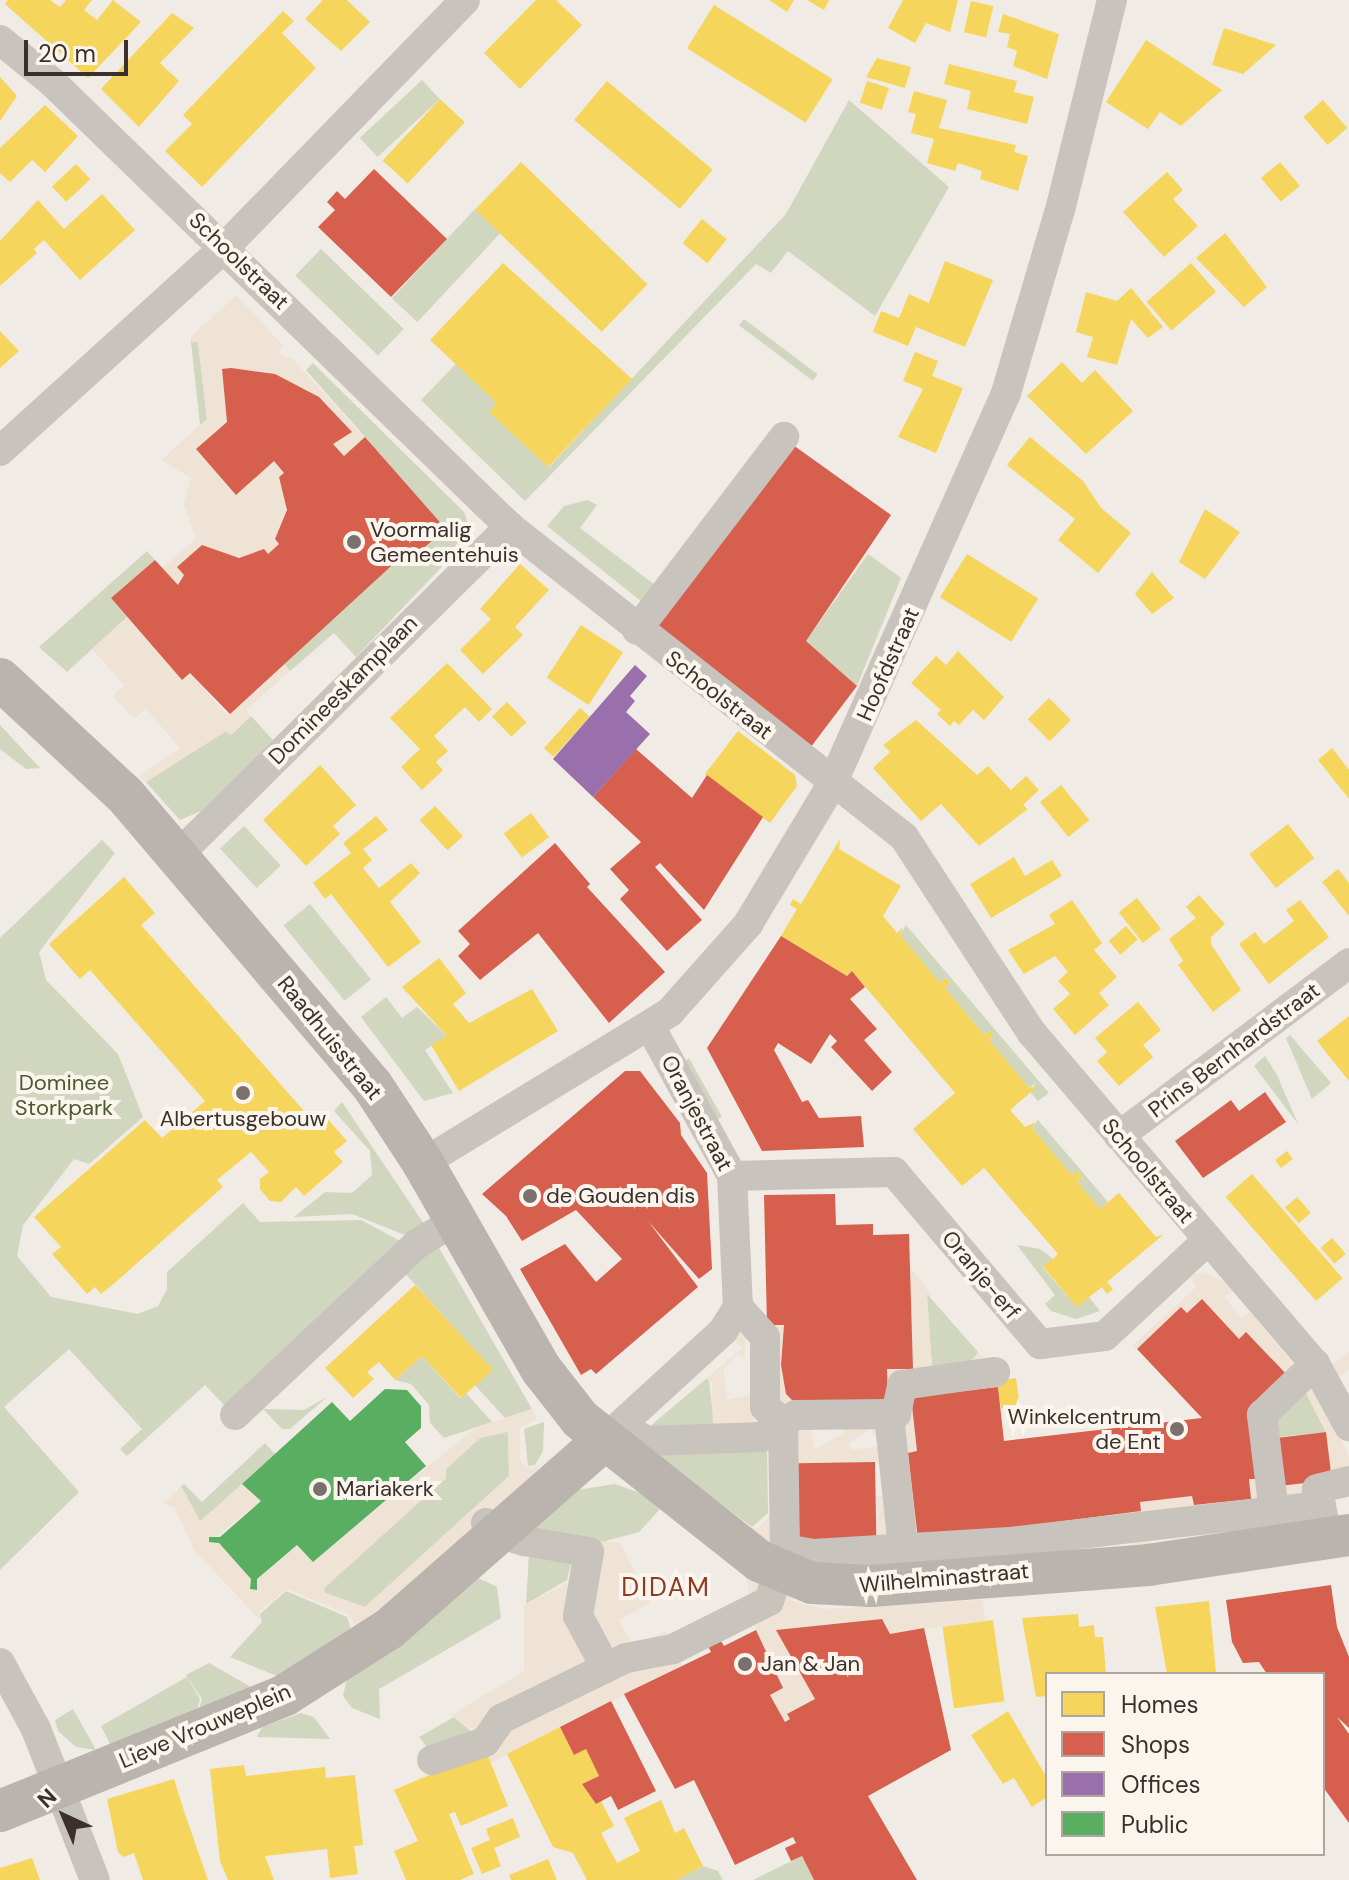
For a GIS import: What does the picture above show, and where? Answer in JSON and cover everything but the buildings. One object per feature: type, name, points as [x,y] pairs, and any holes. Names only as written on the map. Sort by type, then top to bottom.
[{"type":"street","points":[[0,451],[225,247],[465,0]]},
{"type":"street","name":"Hoofdstraat","points":[[423,1163],[651,1028],[692,991],[748,924],[832,784],[1006,393],[1061,206],[1112,0]]},
{"type":"street","name":"Schoolstraat","points":[[0,40],[52,82],[225,247],[510,527],[912,846],[1012,1006],[1207,1241],[1315,1364],[1349,1426]]},
{"type":"street","points":[[637,630],[784,437]]},
{"type":"street","name":"Domineeskamplaan","points":[[178,855],[510,527]]},
{"type":"street","name":"Raadhuisstraat","points":[[0,679],[78,748],[178,855],[372,1085],[457,1220],[541,1369],[580,1419],[620,1437]]},
{"type":"street","name":"Prins Bernhardstraat","points":[[1119,1136],[1349,963]]},
{"type":"street","name":"Oranjestraat","points":[[651,1028],[732,1176],[738,1307]]},
{"type":"street","name":"Oranje-erf","points":[[732,1176],[894,1172],[1040,1344],[1105,1336],[1207,1241]]},
{"type":"street","points":[[235,1415],[418,1243],[457,1220]]},
{"type":"street","points":[[620,1437],[723,1331],[738,1307],[765,1337],[765,1407],[789,1419],[896,1414],[902,1385],[995,1372]]},
{"type":"street","points":[[1274,1512],[1262,1415],[1315,1364]]},
{"type":"street","name":"Wilhelminastraat","points":[[889,1414],[903,1548]]},
{"type":"street","points":[[620,1437],[647,1441],[761,1437],[789,1419]]},
{"type":"street","name":"Wilhelminastraat","points":[[789,1419],[785,1553],[814,1554],[1085,1535],[1274,1512],[1332,1527]]},
{"type":"street","name":"Wilhelminastraat","points":[[620,1437],[759,1561],[812,1583],[839,1587],[1148,1565],[1332,1527]]},
{"type":"street","name":"Lieve Vrouweplein","points":[[57,1788],[285,1695],[389,1629],[491,1528],[620,1437]]},
{"type":"street","points":[[1332,1527],[1317,1489],[1349,1481]]},
{"type":"street","points":[[491,1528],[589,1552],[578,1616],[606,1668]]},
{"type":"street","points":[[432,1760],[485,1742],[501,1719],[626,1658],[673,1649],[769,1601],[773,1589]]},
{"type":"street","points":[[0,1663],[36,1729],[95,1880]]},
{"type":"street","points":[[0,1811],[57,1788]]},
{"type":"green space","points":[[422,80],[440,99],[378,157],[360,138]]},
{"type":"green space","points":[[849,100],[949,187],[875,316],[788,251],[771,273],[756,264],[525,501],[421,400],[456,364],[497,403],[490,412],[549,467],[786,214]]},
{"type":"green space","points":[[475,209],[501,233],[417,322],[392,298]]},
{"type":"green space","points":[[321,249],[404,329],[378,356],[295,276]]},
{"type":"green space","points":[[744,319],[817,374],[813,381],[739,325]]},
{"type":"green space","points":[[191,342],[198,342],[207,419],[200,425]]},
{"type":"green space","points":[[313,363],[464,512],[472,535],[356,657],[334,633],[290,671],[282,661],[401,557],[407,563],[446,529],[306,370]]},
{"type":"green space","points":[[588,500],[597,505],[580,528],[655,585],[642,602],[547,526],[564,506]]},
{"type":"green space","points":[[147,551],[155,560],[111,598],[127,617],[67,672],[39,647]]},
{"type":"green space","points":[[868,554],[901,578],[857,686],[806,641]]},
{"type":"green space","points":[[251,716],[273,740],[201,811],[180,820],[146,782],[226,731],[231,735]]},
{"type":"green space","points":[[0,725],[40,768],[26,769],[0,749]]},
{"type":"green space","points":[[244,826],[281,865],[257,888],[220,849]]},
{"type":"green space","name":"Dominee Storkpark","points":[[102,840],[115,853],[39,952],[46,980],[118,1054],[143,1117],[89,1164],[74,1159],[23,1225],[17,1256],[51,1297],[138,1314],[158,1306],[167,1289],[167,1272],[243,1203],[260,1222],[361,1220],[404,1243],[225,1406],[205,1385],[127,1456],[120,1449],[142,1429],[69,1349],[4,1407],[79,1492],[0,1570],[0,938]]},
{"type":"green space","points":[[310,904],[371,979],[345,1001],[284,925]]},
{"type":"green space","points":[[906,925],[1049,1093],[1038,1101],[1030,1092],[1036,1083],[1029,1088],[989,1040],[994,1035],[990,1031],[984,1035],[945,988],[950,983],[946,978],[940,983],[900,935]]},
{"type":"green space","points":[[386,997],[402,1018],[417,1007],[447,1036],[425,1050],[453,1093],[424,1101],[361,1017]]},
{"type":"green space","points":[[1290,1035],[1331,1083],[1312,1099],[1286,1038]]},
{"type":"green space","points":[[1265,1056],[1277,1075],[1298,1124],[1254,1066]]},
{"type":"green space","points":[[689,1058],[722,1117],[717,1120],[685,1061]]},
{"type":"green space","points":[[342,1102],[424,1224],[410,1237],[352,1214],[294,1217],[325,1192],[352,1193],[372,1175],[370,1151],[334,1111]]},
{"type":"green space","points":[[1038,1120],[1108,1202],[1100,1209],[1077,1182],[1083,1178],[1078,1172],[1072,1176],[1032,1128]]},
{"type":"green space","points":[[435,1241],[532,1409],[505,1418],[475,1385],[492,1370],[403,1271]]},
{"type":"green space","points":[[1017,1245],[1040,1249],[1053,1259],[1043,1268],[1077,1307],[1089,1297],[1100,1311],[1076,1319],[1051,1311],[1045,1304],[1055,1295]]},
{"type":"green space","points":[[927,1294],[978,1352],[974,1362],[932,1367]]},
{"type":"green space","points":[[422,1356],[460,1398],[466,1393],[492,1422],[444,1438],[430,1423],[429,1405],[411,1384],[395,1380]]},
{"type":"green space","points":[[706,1379],[709,1379],[714,1425],[649,1427]]},
{"type":"green space","points":[[1303,1387],[1326,1432],[1278,1437],[1276,1412]]},
{"type":"green space","points":[[327,1397],[290,1429],[282,1429],[263,1409],[304,1410]]},
{"type":"green space","points":[[544,1422],[543,1451],[535,1465],[528,1466],[524,1429]]},
{"type":"green space","points":[[508,1431],[509,1476],[365,1607],[325,1593],[324,1588],[446,1478],[446,1469],[480,1438]]},
{"type":"green space","points":[[265,1443],[275,1454],[200,1522],[181,1486],[184,1484],[202,1502]]},
{"type":"green space","points":[[767,1449],[768,1513],[752,1527],[654,1454]]},
{"type":"green space","points":[[615,1484],[643,1494],[660,1509],[639,1532],[602,1542],[542,1537],[534,1526],[577,1490]]},
{"type":"green space","points":[[529,1554],[572,1559],[567,1580],[526,1604]]},
{"type":"green space","points":[[478,1578],[497,1587],[501,1618],[379,1689],[380,1719],[352,1708],[343,1696],[347,1679]]},
{"type":"green space","points":[[286,1591],[347,1617],[351,1629],[277,1676],[230,1657],[262,1622],[260,1614]]},
{"type":"green space","points":[[209,1663],[251,1687],[198,1712],[202,1699],[186,1675]]},
{"type":"green space","points":[[187,1677],[200,1699],[197,1710],[110,1744],[101,1726]]},
{"type":"green space","points":[[73,1709],[95,1750],[76,1747],[58,1731],[55,1720]]},
{"type":"green space","points":[[301,1713],[314,1717],[330,1739],[257,1737],[262,1727]]},
{"type":"green space","points":[[454,1717],[473,1733],[472,1739],[426,1746],[419,1737]]},
{"type":"green space","points":[[802,1856],[814,1880],[753,1880]]},
{"type":"green space","points":[[703,1866],[718,1871],[723,1880],[676,1880]]},
{"type":"shaded area","points":[[237,295],[283,346],[279,354],[294,360],[364,438],[344,456],[333,444],[351,432],[319,397],[270,373],[222,369],[227,422],[197,449],[274,461],[284,473],[279,477],[287,501],[285,519],[275,539],[279,544],[268,554],[233,557],[202,545],[177,567],[184,575],[178,585],[162,568],[196,539],[184,504],[191,478],[161,460],[207,419],[198,342],[191,342],[191,336]]},
{"type":"shaded area","points":[[127,617],[182,680],[190,673],[226,714],[260,688],[282,661],[290,671],[246,710],[251,716],[230,735],[226,731],[146,782],[140,776],[180,748],[146,709],[134,719],[113,696],[124,685],[92,649]]},
{"type":"shaded area","points":[[910,1268],[932,1294],[927,1295],[932,1367],[969,1364],[978,1352],[1001,1379],[998,1387],[911,1397],[917,1451],[908,1453],[918,1540],[1002,1528],[1003,1537],[1058,1531],[1058,1521],[1141,1511],[1140,1502],[1192,1496],[1194,1505],[1251,1499],[1249,1479],[1256,1478],[1249,1415],[1288,1377],[1246,1332],[1239,1339],[1202,1299],[1187,1313],[1181,1307],[1137,1349],[1133,1345],[1197,1286],[1189,1276],[1204,1272],[1223,1281],[1232,1291],[1224,1297],[1242,1318],[1250,1312],[1326,1404],[1349,1457],[1349,1489],[1331,1492],[1335,1520],[1349,1513],[1349,1519],[1314,1528],[1290,1528],[1288,1521],[1151,1539],[1152,1550],[1133,1545],[1131,1535],[1068,1543],[1069,1553],[1049,1555],[1047,1544],[834,1561],[834,1569],[789,1558],[740,1527],[759,1528],[771,1514],[768,1445],[655,1447],[652,1456],[637,1443],[635,1428],[642,1419],[651,1436],[713,1428],[712,1382],[706,1379],[742,1348],[735,1340],[746,1327],[784,1325],[781,1365],[786,1394],[795,1403],[887,1401],[887,1369],[913,1368]],"holes":[[[745,1336],[754,1336],[755,1394],[728,1400],[723,1369],[737,1355],[745,1358]],[[1303,1387],[1326,1432],[1332,1479],[1284,1485],[1276,1412]],[[844,1425],[844,1433],[815,1449],[809,1426]],[[870,1429],[881,1446],[851,1450],[849,1443]],[[885,1462],[887,1495],[876,1496],[877,1540],[838,1542],[835,1548],[831,1542],[800,1542],[798,1465]]]},
{"type":"shaded area","points":[[1349,1351],[1349,1369],[1339,1376],[1331,1365]]},
{"type":"shaded area","points":[[532,1409],[537,1419],[520,1428],[520,1460],[530,1470],[540,1464],[537,1471],[420,1583],[355,1628],[350,1615],[287,1589],[259,1611],[260,1620],[194,1550],[175,1508],[164,1504],[181,1486],[200,1521],[242,1484],[254,1494],[261,1501],[209,1542],[219,1543],[251,1579],[250,1589],[256,1590],[257,1579],[297,1545],[313,1562],[401,1482],[405,1485],[474,1429]],"holes":[[[508,1432],[509,1477],[365,1607],[325,1593],[324,1588],[446,1478],[446,1469],[480,1438]]]},
{"type":"shaded area","points":[[524,1541],[620,1542],[650,1603],[619,1620],[634,1647],[665,1631],[683,1666],[491,1763],[476,1732],[451,1715],[524,1671],[524,1606],[568,1582],[575,1560],[527,1553],[523,1559]]},
{"type":"shaded area","points":[[746,1576],[793,1595],[792,1601],[824,1609],[983,1600],[985,1621],[890,1634],[882,1619],[777,1630],[815,1699],[788,1714],[790,1719],[785,1722],[770,1695],[783,1688],[756,1630]]},
{"type":"place","name":"Voormalig Gemeentehuis","points":[[354,542]]},
{"type":"place","name":"Albertusgebouw","points":[[243,1093]]},
{"type":"place","name":"de Gouden dis","points":[[530,1196]]},
{"type":"place","name":"Winkelcentrum de Ent","points":[[1177,1429]]},
{"type":"place","name":"Mariakerk","points":[[320,1489]]},
{"type":"place","name":"Jan & Jan","points":[[745,1664]]},
{"type":"district","name":"DIDAM","points":[[666,1588]]}]
